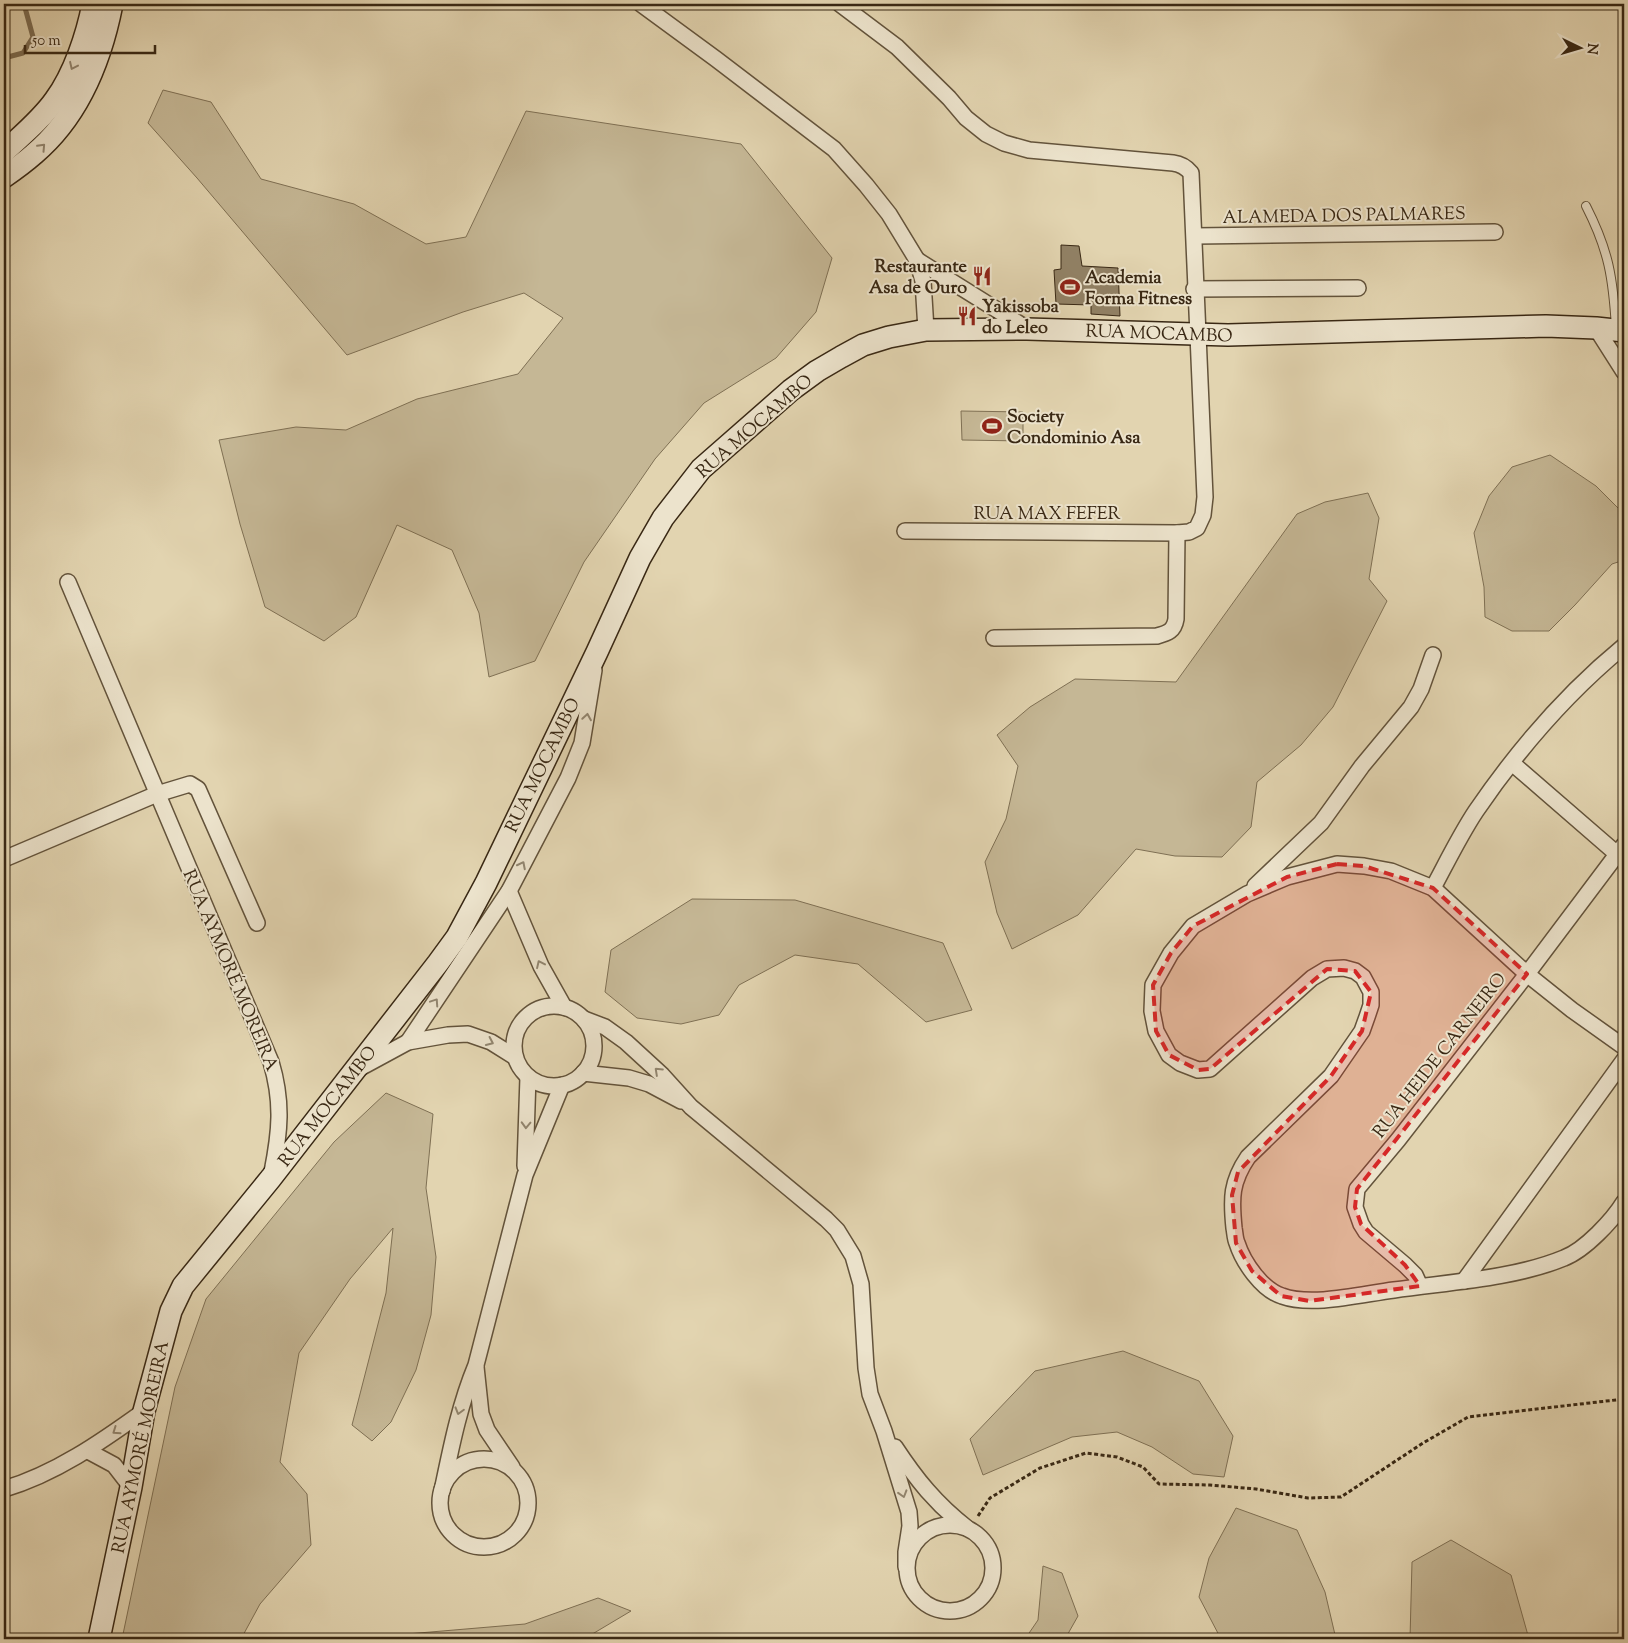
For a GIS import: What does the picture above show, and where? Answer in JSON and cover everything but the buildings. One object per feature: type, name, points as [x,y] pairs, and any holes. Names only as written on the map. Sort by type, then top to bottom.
[{"type":"main road","points":[[4,152],[31,127],[55,100],[72,68],[83,41],[93,4]]},
{"type":"main road","points":[[4,177],[35,153],[64,123],[84,92],[100,55],[112,4]]},
{"type":"main road","name":"RUA MOCAMBO","points":[[272,1178],[457,937],[486,883],[640,558],[663,518],[701,470],[759,417],[816,371],[863,345],[889,337],[926,330],[1027,329],[1198,335],[1546,326],[1612,330]]},
{"type":"main road","name":"RUA AYMORÉ MOREIRA","points":[[99,1639],[131,1487],[144,1411],[171,1311],[183,1286],[272,1178]]},
{"type":"street","points":[[641,4],[716,58],[834,149],[866,185],[889,214],[917,260],[923,281],[926,330]]},
{"type":"street","points":[[840,4],[897,46],[949,98],[966,118],[986,134],[1004,143],[1029,150],[1180,164],[1191,173],[1194,289],[1198,335],[1205,497],[1202,521],[1197,528],[1183,532],[1175,625],[1169,632],[1157,636],[994,638]]},
{"type":"street","name":"ALAMEDA DOS PALMARES","points":[[1194,236],[1495,232]]},
{"type":"street","points":[[917,260],[1027,329]]},
{"type":"street","points":[[1194,289],[1358,288]]},
{"type":"street","points":[[1612,330],[1624,372]]},
{"type":"street","name":"RUA MAX FEFER","points":[[906,531],[1183,532]]},
{"type":"street","name":"RUA AYMORÉ MOREIRA","points":[[68,582],[271,1062],[276,1081],[280,1118],[279,1140],[272,1178]]},
{"type":"street","points":[[1433,888],[1476,812],[1512,763],[1568,696],[1624,646]]},
{"type":"street","points":[[408,1042],[509,891],[568,778],[582,743],[597,652]]},
{"type":"street","points":[[1247,894],[1321,822],[1362,766],[1411,707],[1421,689],[1433,655]]},
{"type":"street","points":[[1512,763],[1621,850]]},
{"type":"street","points":[[4,859],[157,794],[190,784],[198,790],[257,922]]},
{"type":"street","name":"RUA HEIDE CARNEIRO","points":[[1420,1286],[1415,1275],[1366,1232],[1360,1224],[1355,1207],[1357,1189],[1398,1140],[1621,850]]},
{"type":"street","points":[[1624,1047],[1572,1010],[1527,974],[1433,888],[1390,871],[1364,866],[1337,864],[1287,877],[1247,894],[1193,926],[1171,953],[1153,985],[1152,1011],[1156,1031],[1169,1055],[1180,1063],[1198,1070],[1210,1068],[1312,978],[1327,969],[1344,968],[1355,971],[1363,977],[1371,992],[1371,1005],[1362,1031],[1331,1076],[1254,1151],[1238,1172],[1232,1195],[1236,1243],[1252,1272],[1268,1289],[1281,1296],[1297,1301],[1328,1299],[1464,1281],[1536,1267],[1566,1258],[1593,1237],[1618,1213],[1624,1202]]},
{"type":"street","points":[[509,891],[541,966],[564,1006]]},
{"type":"street","points":[[584,1018],[594,1039],[594,1051],[590,1063],[583,1073],[574,1081],[550,1086],[538,1083],[528,1077],[520,1068],[515,1057],[515,1033],[521,1022],[540,1008],[552,1005],[564,1006],[575,1011],[584,1018],[605,1027],[626,1042],[691,1107],[837,1230],[852,1256],[861,1284],[866,1368],[870,1394],[884,1431],[909,1512],[910,1526],[906,1552],[908,1581],[915,1595],[926,1605],[940,1611],[954,1612],[968,1608],[979,1600],[988,1589],[992,1576],[992,1562],[988,1549],[980,1538],[950,1515],[914,1477],[884,1431]]},
{"type":"street","points":[[355,1071],[408,1042],[448,1035],[468,1034],[492,1042],[515,1057]]},
{"type":"street","points":[[1464,1281],[1624,1060]]},
{"type":"street","points":[[583,1073],[629,1078],[649,1084],[691,1107]]},
{"type":"street","points":[[524,1174],[528,1077]]},
{"type":"street","points":[[476,1365],[481,1414],[487,1430],[522,1481],[528,1494],[528,1509],[524,1523],[516,1535],[504,1543],[490,1548],[476,1547],[462,1542],[451,1532],[443,1520],[440,1505],[442,1491],[456,1424],[465,1391],[476,1365],[524,1174],[562,1085]]},
{"type":"street","points":[[4,1489],[22,1484],[88,1451],[144,1411]]},
{"type":"street","points":[[88,1451],[114,1465],[131,1487]]},
{"type":"street","points":[[442,1491],[448,1478],[459,1467],[472,1461],[493,1460],[513,1470]]},
{"type":"street","points":[[114,1465],[135,1462]]},
{"type":"street","points":[[906,1566],[910,1552],[918,1539],[929,1530],[942,1526],[956,1525],[969,1530]]},
{"type":"lane","points":[[1586,206],[1599,231],[1608,259],[1614,288],[1612,330]]},
{"type":"path","points":[[969,1530],[990,1498],[1040,1468],[1086,1453],[1117,1457],[1143,1467],[1159,1484],[1210,1485],[1256,1489],[1308,1498],[1341,1497],[1423,1443],[1468,1417],[1624,1399]]},
{"type":"highlighted area","points":[[1337,864],[1364,866],[1433,888],[1527,974],[1357,1189],[1355,1207],[1361,1224],[1405,1265],[1420,1286],[1309,1301],[1281,1296],[1252,1271],[1236,1243],[1232,1195],[1238,1172],[1331,1076],[1362,1031],[1371,992],[1355,971],[1327,969],[1210,1069],[1198,1070],[1169,1055],[1156,1031],[1153,985],[1171,953],[1193,926],[1287,877]]},
{"type":"shaded area","points":[[163,90],[211,102],[261,179],[354,204],[426,244],[466,237],[526,111],[741,144],[832,258],[816,312],[776,358],[704,403],[655,459],[584,562],[535,661],[489,677],[479,613],[452,550],[397,525],[356,617],[324,641],[265,607],[240,524],[219,440],[296,427],[346,430],[417,399],[518,374],[563,318],[524,293],[463,312],[347,355],[148,123]]},
{"type":"shaded area","name":"Society Condominio Asa","points":[[961,411],[1023,412],[1023,441],[962,440]]},
{"type":"shaded area","points":[[1550,455],[1596,486],[1624,514],[1624,560],[1612,564],[1549,631],[1512,631],[1485,617],[1484,587],[1474,533],[1489,496],[1512,467]]},
{"type":"shaded area","points":[[1368,493],[1379,518],[1369,579],[1387,601],[1333,707],[1301,745],[1257,782],[1251,827],[1222,857],[1175,856],[1136,849],[1078,915],[1012,949],[997,913],[985,862],[1006,819],[1018,766],[997,735],[1030,707],[1075,679],[1176,682],[1297,514],[1325,502]]},
{"type":"shaded area","points":[[692,899],[795,900],[943,943],[972,1010],[926,1022],[858,964],[795,955],[739,985],[719,1015],[681,1024],[637,1018],[605,992],[611,950]]},
{"type":"shaded area","points":[[386,1093],[433,1114],[426,1188],[436,1257],[431,1315],[416,1370],[391,1422],[372,1441],[352,1425],[386,1293],[393,1228],[350,1279],[299,1353],[280,1462],[307,1494],[311,1545],[260,1604],[241,1639],[122,1639],[175,1387],[206,1299],[334,1142]]},
{"type":"shaded area","points":[[1123,1351],[1199,1381],[1233,1436],[1224,1477],[1193,1474],[1152,1447],[1117,1432],[1072,1437],[983,1475],[970,1439],[1035,1371]]},
{"type":"shaded area","points":[[1236,1508],[1297,1530],[1325,1592],[1336,1639],[1221,1639],[1199,1597],[1209,1558]]},
{"type":"shaded area","points":[[1451,1540],[1511,1575],[1529,1639],[1410,1639],[1412,1562]]},
{"type":"shaded area","points":[[1043,1566],[1062,1573],[1078,1616],[1065,1639],[1025,1639],[1038,1620]]},
{"type":"shaded area","points":[[598,1598],[631,1611],[584,1639],[348,1639],[525,1624]]},
{"type":"waterway","points":[[4,58],[23,53],[33,37],[24,4]]},
{"type":"place","name":"Restaurante Asa de Ouro","points":[[982,276]]},
{"type":"place","name":"Academia Forma Fitness","points":[[1070,287]]},
{"type":"place","name":"Yakissoba do Leleo","points":[[967,316]]},
{"type":"place","name":"Society Condominio Asa","points":[[992,426]]}]
